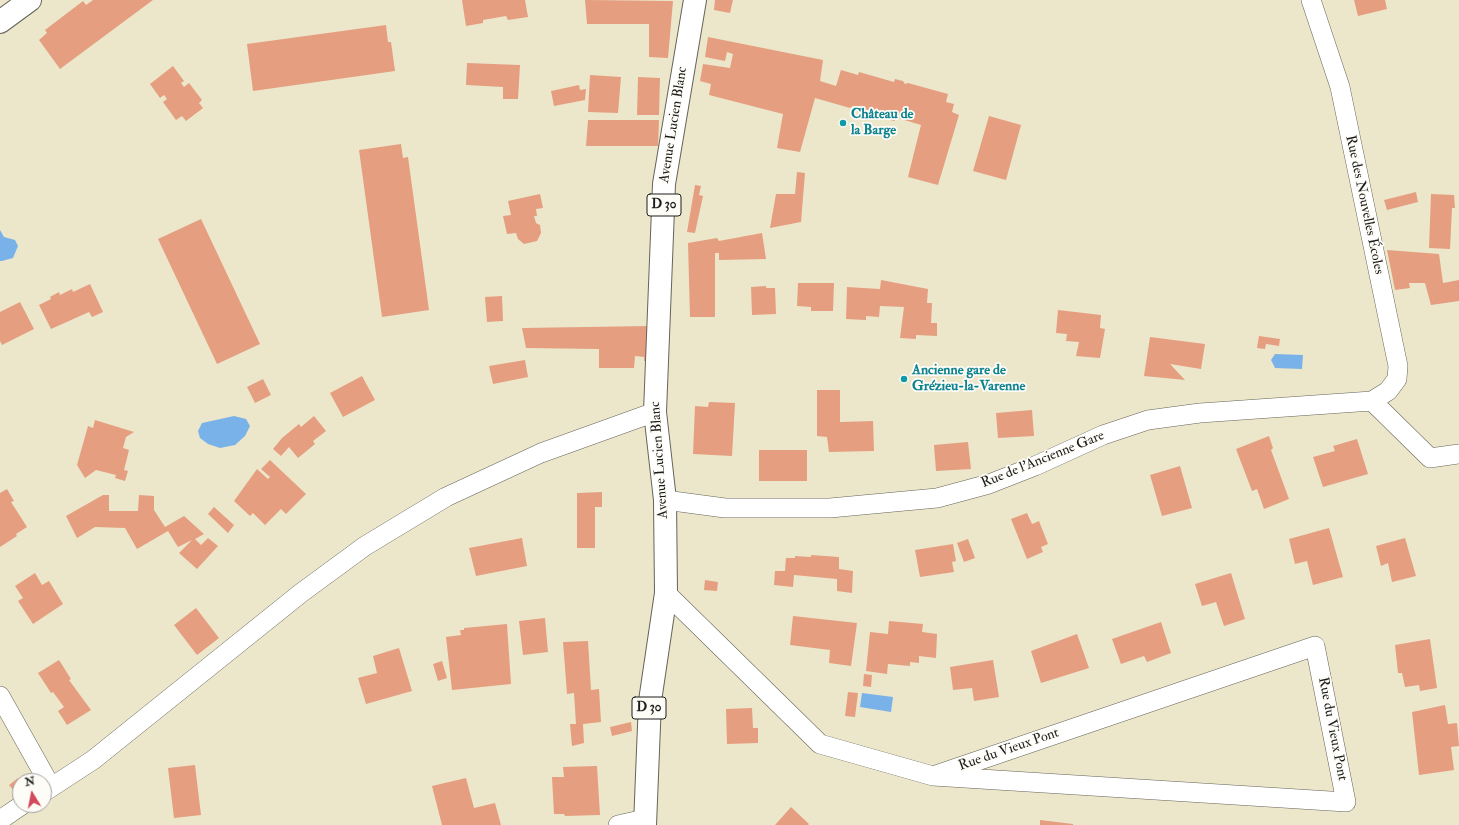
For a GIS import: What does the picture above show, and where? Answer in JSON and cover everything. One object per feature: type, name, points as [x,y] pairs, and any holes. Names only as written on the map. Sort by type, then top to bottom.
[{"type":"main road","points":[[0,22],[30,0]]},
{"type":"main road","name":"Avenue Lucien Blanc","points":[[645,822],[650,701],[666,593],[665,500],[655,412],[664,184],[695,0]]},
{"type":"street","name":"Rue des Nouvelles Écoles","points":[[1311,0],[1340,87],[1366,219],[1398,366],[1397,379],[1388,391],[1372,401]]},
{"type":"street","points":[[1372,401],[1430,458],[1459,454]]},
{"type":"street","name":"Rue de l'Ancienne Gare","points":[[665,500],[725,508],[830,508],[937,498],[989,484],[1036,466],[1103,435],[1148,420],[1200,414],[1372,401]]},
{"type":"street","points":[[52,786],[93,760],[300,593],[365,546],[446,497],[534,456],[655,412]]},
{"type":"street","name":"Rue du Vieux Pont","points":[[666,593],[820,744],[933,776],[1346,802],[1315,646],[933,776]]},
{"type":"street","points":[[0,696],[40,773]]},
{"type":"street","points":[[618,825],[645,822]]},
{"type":"water","points":[[0,230],[4,237],[15,240],[18,246],[13,258],[2,261],[0,261]]},
{"type":"water","points":[[1275,354],[1303,355],[1302,369],[1275,368],[1271,360]]},
{"type":"water","points":[[234,416],[246,419],[250,426],[245,436],[235,445],[220,448],[208,444],[200,438],[198,431],[202,423]]},
{"type":"water","points":[[862,693],[893,697],[891,712],[860,707]]},
{"type":"building","points":[[93,0],[153,0],[60,69],[39,40],[47,33],[45,30],[83,1],[86,5]]},
{"type":"building","points":[[462,0],[525,0],[528,17],[508,20],[506,16],[483,20],[483,23],[466,26]]},
{"type":"building","points":[[585,0],[673,1],[668,58],[649,57],[649,24],[587,24]]},
{"type":"building","points":[[715,0],[733,0],[730,13],[714,10]]},
{"type":"building","points":[[1354,0],[1385,0],[1387,9],[1358,16]]},
{"type":"building","points":[[386,25],[388,42],[391,42],[395,71],[253,91],[247,44]]},
{"type":"building","points":[[708,37],[823,60],[820,81],[836,86],[841,70],[858,75],[859,72],[894,82],[895,79],[903,81],[905,84],[908,83],[948,94],[946,102],[954,104],[952,112],[959,115],[938,185],[908,177],[921,125],[898,118],[894,121],[884,118],[881,114],[853,106],[850,108],[815,98],[800,152],[777,148],[783,114],[709,95],[711,84],[700,81],[703,64],[730,68],[733,54],[727,52],[725,61],[705,57]]},
{"type":"building","points":[[467,63],[520,65],[518,99],[503,99],[503,87],[466,85]]},
{"type":"building","points":[[173,66],[184,81],[181,83],[184,87],[189,83],[202,100],[199,103],[203,108],[186,121],[182,116],[176,120],[163,102],[167,99],[164,95],[160,98],[150,84]]},
{"type":"building","points":[[590,75],[621,77],[618,113],[588,112]]},
{"type":"building","points":[[638,77],[660,78],[659,115],[637,115]]},
{"type":"building","points":[[579,85],[580,90],[586,89],[585,100],[554,106],[551,91]]},
{"type":"building","points":[[989,116],[1021,125],[1006,180],[973,171]]},
{"type":"building","points":[[588,120],[659,120],[658,146],[586,146]]},
{"type":"building","points":[[401,144],[403,158],[408,157],[429,310],[382,317],[359,150]]},
{"type":"building","points":[[797,172],[805,173],[801,222],[770,228],[776,194],[795,194]]},
{"type":"building","points":[[695,185],[701,186],[699,195],[703,196],[695,233],[687,232]]},
{"type":"building","points":[[1416,192],[1418,202],[1387,210],[1384,200]]},
{"type":"building","points":[[540,194],[543,208],[536,209],[537,216],[534,216],[536,223],[540,225],[541,233],[537,241],[524,244],[518,239],[516,233],[507,234],[503,216],[511,215],[508,201]]},
{"type":"building","points":[[1431,194],[1454,195],[1455,208],[1452,208],[1450,249],[1429,248]]},
{"type":"building","points":[[201,219],[260,344],[217,364],[158,239]]},
{"type":"building","points":[[762,233],[766,259],[719,260],[719,253],[715,253],[715,317],[690,317],[688,243],[717,238],[719,241]]},
{"type":"building","points":[[1387,250],[1439,254],[1443,283],[1459,280],[1459,301],[1431,305],[1425,283],[1409,283],[1410,288],[1395,290]]},
{"type":"building","points":[[881,280],[928,289],[927,303],[932,303],[931,323],[937,323],[937,336],[916,335],[916,339],[900,338],[904,307],[880,306],[879,317],[866,316],[866,320],[846,319],[847,287],[880,289]]},
{"type":"building","points":[[798,283],[834,283],[833,311],[811,311],[811,307],[797,306]]},
{"type":"building","points":[[90,284],[103,312],[92,317],[89,312],[51,329],[39,305],[51,299],[50,297],[59,292],[60,295],[72,289],[73,292]]},
{"type":"building","points":[[766,286],[766,288],[775,288],[776,314],[752,315],[751,287]]},
{"type":"building","points":[[502,296],[503,321],[487,322],[485,297]]},
{"type":"building","points":[[20,302],[34,329],[2,345],[0,341],[0,312]]},
{"type":"building","points":[[1058,310],[1101,315],[1100,328],[1105,329],[1100,358],[1076,356],[1079,342],[1066,341],[1067,334],[1056,333]]},
{"type":"building","points":[[650,326],[649,361],[644,361],[644,357],[635,356],[634,368],[599,368],[599,349],[526,348],[522,328]]},
{"type":"building","points":[[1259,336],[1280,339],[1279,346],[1266,344],[1265,349],[1257,348]]},
{"type":"building","points":[[1150,337],[1205,344],[1201,369],[1170,364],[1185,380],[1144,376]]},
{"type":"building","points":[[525,360],[528,377],[493,384],[489,366]]},
{"type":"building","points":[[362,376],[375,400],[343,417],[330,393]]},
{"type":"building","points":[[263,379],[271,395],[255,403],[247,387]]},
{"type":"building","points":[[817,390],[840,390],[840,422],[873,421],[874,451],[829,452],[827,437],[817,436]]},
{"type":"building","points":[[709,402],[735,403],[732,456],[693,454],[695,406],[708,407]]},
{"type":"building","points":[[1032,410],[1034,436],[998,438],[996,413]]},
{"type":"building","points":[[314,416],[326,431],[313,441],[315,444],[298,458],[289,447],[281,456],[273,449],[282,438],[299,424],[301,427]]},
{"type":"building","points":[[95,420],[134,432],[126,437],[123,448],[129,450],[124,470],[128,471],[125,481],[115,478],[116,475],[96,470],[85,478],[77,465],[88,426],[93,428]]},
{"type":"building","points":[[1269,436],[1273,448],[1271,450],[1289,499],[1264,509],[1257,489],[1252,491],[1236,449]]},
{"type":"building","points":[[1357,439],[1368,474],[1323,487],[1313,457],[1335,451],[1333,446]]},
{"type":"building","points":[[968,442],[971,469],[936,471],[934,445]]},
{"type":"building","points":[[759,450],[807,450],[807,481],[759,481]]},
{"type":"building","points":[[270,460],[306,494],[286,514],[281,509],[265,525],[253,513],[250,516],[234,501],[257,469],[268,479],[270,477],[261,469]]},
{"type":"building","points":[[1180,466],[1192,508],[1162,516],[1150,475]]},
{"type":"building","points":[[7,489],[14,501],[11,502],[27,527],[16,534],[17,536],[0,547],[0,493]]},
{"type":"building","points":[[602,492],[602,507],[595,507],[595,548],[577,548],[577,493]]},
{"type":"building","points":[[103,495],[109,495],[109,511],[138,511],[139,495],[154,496],[154,510],[165,527],[184,516],[204,534],[195,539],[201,545],[208,538],[218,546],[197,569],[179,553],[192,540],[178,547],[168,531],[137,549],[125,528],[95,527],[77,538],[66,516]]},
{"type":"building","points":[[214,507],[234,525],[228,533],[208,514]]},
{"type":"building","points":[[1027,513],[1032,524],[1039,521],[1048,544],[1041,547],[1043,552],[1027,559],[1011,519]]},
{"type":"building","points":[[1329,528],[1343,577],[1313,585],[1307,561],[1295,564],[1289,539]]},
{"type":"building","points":[[522,538],[527,566],[476,576],[469,548]]},
{"type":"building","points":[[1405,538],[1416,576],[1392,582],[1388,563],[1381,566],[1376,546]]},
{"type":"building","points":[[968,539],[975,558],[964,562],[957,543]]},
{"type":"building","points":[[953,544],[956,561],[952,562],[954,572],[920,577],[915,550]]},
{"type":"building","points":[[811,555],[839,557],[839,569],[853,571],[852,593],[837,591],[837,579],[794,575],[793,587],[774,585],[775,571],[785,571],[786,558],[795,558],[795,556],[811,557]]},
{"type":"building","points":[[35,573],[42,585],[49,581],[63,604],[33,624],[18,601],[23,598],[15,586]]},
{"type":"building","points":[[1231,573],[1245,619],[1224,626],[1216,602],[1202,606],[1195,584]]},
{"type":"building","points":[[705,580],[718,582],[717,591],[704,590]]},
{"type":"building","points":[[196,608],[219,638],[197,655],[174,625]]},
{"type":"building","points":[[793,616],[857,623],[851,666],[829,663],[830,650],[790,645]]},
{"type":"building","points":[[545,618],[548,652],[523,655],[519,621]]},
{"type":"building","points":[[889,621],[923,624],[922,632],[937,634],[936,658],[919,656],[919,663],[910,662],[910,666],[888,664],[887,674],[866,671],[870,632],[888,634]]},
{"type":"building","points":[[1161,622],[1171,653],[1147,662],[1144,656],[1121,664],[1112,639]]},
{"type":"building","points":[[507,624],[511,684],[452,690],[446,637],[461,635],[460,630],[464,630],[464,628]]},
{"type":"building","points":[[1077,634],[1089,668],[1041,683],[1031,651]]},
{"type":"building","points":[[1430,639],[1437,688],[1420,691],[1419,685],[1405,687],[1402,673],[1398,673],[1395,645]]},
{"type":"building","points":[[588,641],[591,690],[599,689],[601,722],[583,724],[584,743],[572,746],[570,724],[576,724],[574,693],[567,694],[563,642]]},
{"type":"building","points":[[399,648],[412,691],[366,704],[358,678],[377,673],[373,656]]},
{"type":"building","points":[[59,660],[71,679],[69,680],[91,710],[67,725],[58,711],[64,707],[53,692],[51,693],[38,673]]},
{"type":"building","points":[[993,660],[999,697],[974,701],[972,688],[953,690],[950,667]]},
{"type":"building","points":[[442,661],[447,678],[438,681],[433,664]]},
{"type":"building","points":[[864,674],[872,675],[871,687],[863,686]]},
{"type":"building","points":[[848,692],[858,693],[855,717],[845,716]]},
{"type":"building","points":[[1445,705],[1448,724],[1457,723],[1459,746],[1451,747],[1454,770],[1419,775],[1412,712]]},
{"type":"building","points":[[752,708],[753,728],[758,728],[758,743],[727,744],[726,709]]},
{"type":"building","points":[[631,722],[632,731],[612,736],[610,727]]},
{"type":"building","points":[[195,765],[201,815],[174,818],[168,768]]},
{"type":"building","points":[[597,766],[600,815],[565,816],[564,814],[554,814],[552,777],[564,777],[563,767]]},
{"type":"building","points":[[466,778],[474,808],[495,803],[501,825],[442,825],[432,786]]},
{"type":"building","points":[[791,807],[809,824],[808,825],[775,825]]},
{"type":"building","points":[[1040,820],[1073,824],[1073,825],[1040,825]]},
{"type":"place","name":"Château de la Barge","points":[[843,123]]},
{"type":"place","name":"Ancienne gare de Grézieu-la-Varenne","points":[[904,379]]}]
